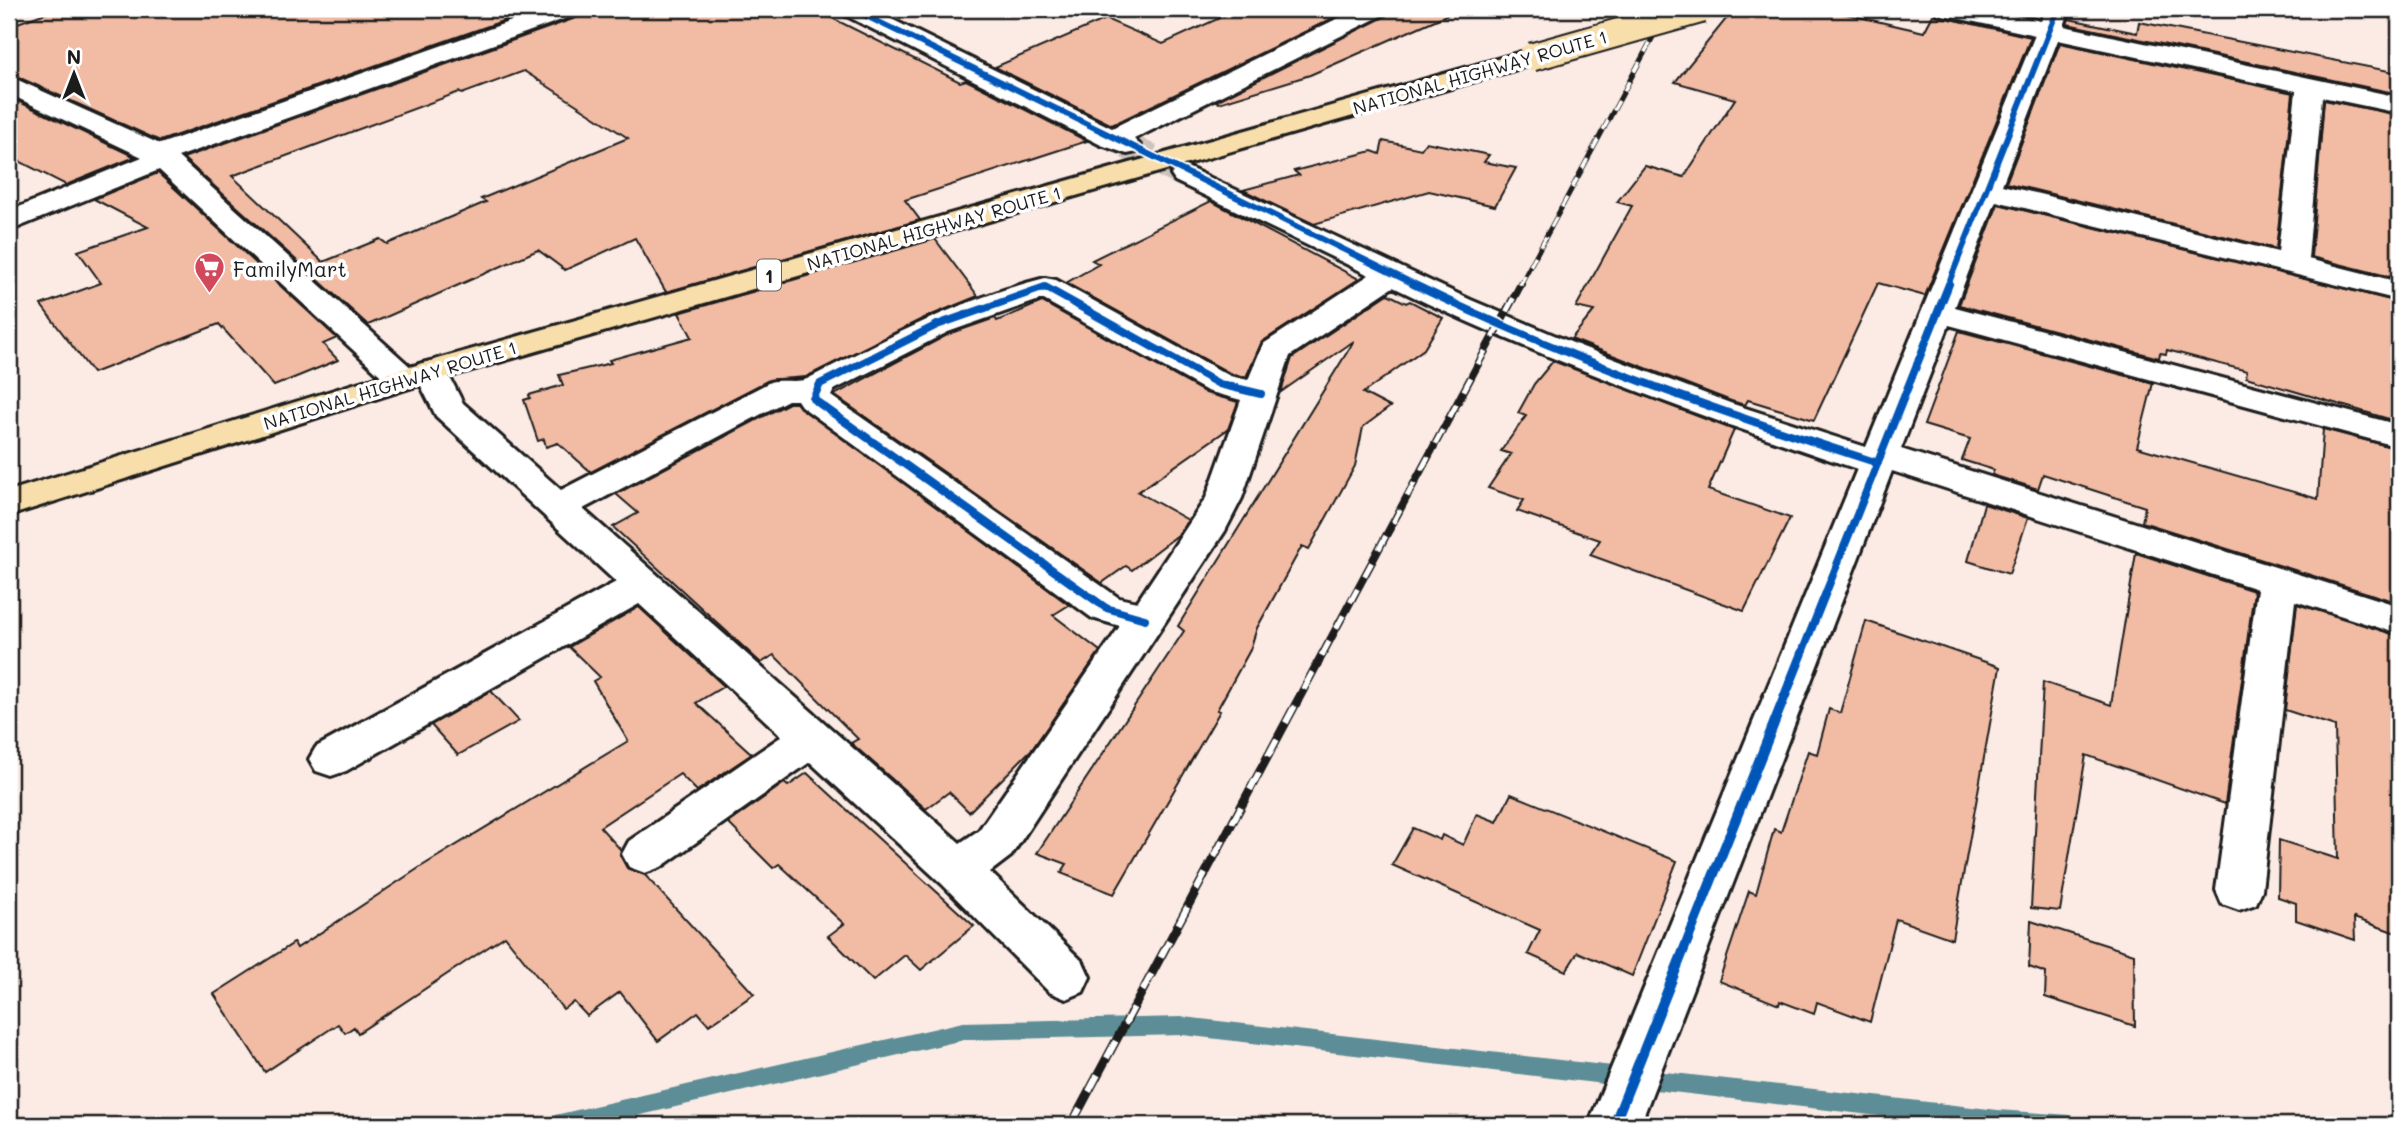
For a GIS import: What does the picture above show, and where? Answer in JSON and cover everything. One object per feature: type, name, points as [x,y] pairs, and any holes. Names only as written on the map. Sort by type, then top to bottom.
[{"type":"highway","name":"NATIONAL HIGHWAY ROUTE 1","points":[[9,504],[418,375],[1702,9]]},
{"type":"street","points":[[9,222],[161,156],[569,9]]},
{"type":"street","points":[[852,9],[1119,142],[1376,9]]},
{"type":"street","points":[[1947,9],[2054,21],[2310,87],[2399,104]]},
{"type":"street","points":[[1614,1125],[2054,21]]},
{"type":"street","points":[[9,84],[161,156],[418,375],[448,408],[958,870],[1066,976]]},
{"type":"street","points":[[2292,264],[2310,87]]},
{"type":"street","points":[[9,111],[43,99]]},
{"type":"street","points":[[1185,175],[1392,274],[1568,353],[1718,411],[2399,620]]},
{"type":"street","points":[[1986,190],[2399,291]]},
{"type":"street","points":[[958,870],[995,843],[1206,531],[1224,498],[1275,352],[1392,274]]},
{"type":"street","points":[[1145,619],[1106,608],[813,400],[817,391],[821,384],[937,325],[1045,288],[1219,384],[1261,394]]},
{"type":"street","points":[[1938,312],[2399,436]]},
{"type":"street","points":[[557,507],[782,389],[817,391]]},
{"type":"street","points":[[2239,890],[2278,582]]},
{"type":"street","points":[[331,759],[642,585]]},
{"type":"street","points":[[645,854],[788,757],[811,735]]},
{"type":"building","points":[[57,9],[495,9],[511,18],[160,141],[9,73],[9,26]]},
{"type":"building","points":[[601,9],[814,9],[960,82],[966,80],[1087,141],[905,200],[920,220],[666,292],[635,238],[565,270],[538,250],[368,325],[183,158]],"holes":[[[524,71],[628,138],[481,199],[486,202],[387,244],[380,239],[323,262],[232,176],[459,92],[462,94]]]},
{"type":"building","points":[[1239,9],[1352,9],[1112,125],[995,67],[1106,19],[1163,44]]},
{"type":"building","points":[[1391,9],[1460,9],[1310,75],[1219,103],[1216,101],[1386,16]]},
{"type":"building","points":[[1756,9],[1824,9],[1924,32],[1933,15],[2031,37],[1925,296],[1878,283],[1814,420],[1748,400],[1745,405],[1731,401],[1571,339],[1594,311],[1576,307],[1632,206],[1617,202],[1645,166],[1684,177],[1735,99],[1675,82],[1726,19]]},
{"type":"building","points":[[2069,19],[2137,33],[2139,22],[2399,73],[2399,94],[2067,24]]},
{"type":"building","points":[[2060,43],[2293,93],[2276,249],[2006,183]]},
{"type":"building","points":[[9,97],[135,157],[66,185],[9,156]]},
{"type":"building","points":[[2324,100],[2399,115],[2399,279],[2311,257]]},
{"type":"building","points":[[1383,141],[1421,149],[1426,142],[1489,155],[1484,162],[1516,168],[1495,206],[1429,191],[1314,224],[1243,190],[1299,175],[1294,171],[1372,151],[1380,154]]},
{"type":"building","points":[[158,173],[337,338],[323,344],[338,360],[274,386],[219,324],[93,373],[41,305],[101,283],[78,251],[148,227],[94,199]]},
{"type":"building","points":[[1211,201],[1359,279],[1262,342],[1246,377],[1231,374],[1066,283],[1099,264],[1092,260]]},
{"type":"building","points":[[1998,204],[2399,302],[2399,422],[2246,377],[2247,371],[2167,350],[2166,354],[2160,353],[2159,358],[1959,305]]},
{"type":"building","points":[[935,239],[978,296],[922,319],[806,377],[769,380],[591,472],[558,443],[546,447],[544,439],[538,441],[524,400],[530,398],[529,395],[563,385],[559,375],[611,363],[609,360],[692,337],[679,313]]},
{"type":"building","points":[[1388,294],[1406,303],[1410,301],[1443,318],[1424,349],[1363,393],[1390,407],[1363,427],[1355,466],[1309,549],[1302,546],[1257,628],[1250,650],[1217,710],[1220,711],[1114,894],[1061,873],[1067,864],[1037,853],[1184,631],[1178,626],[1354,341],[1281,392],[1292,358]]},
{"type":"building","points":[[1042,302],[1206,393],[1238,402],[1228,429],[1138,492],[1188,520],[1178,535],[1132,570],[1126,566],[1102,583],[834,395],[949,334],[995,318],[997,321]]},
{"type":"building","points":[[1959,331],[2153,383],[2137,447],[2318,499],[2323,429],[2399,449],[2399,603],[2142,522],[2145,507],[2043,474],[2038,489],[1992,475],[1994,470],[1962,460],[1970,439],[1924,425]]},
{"type":"building","points":[[1553,361],[1734,430],[1708,490],[1790,518],[1744,611],[1590,555],[1600,540],[1517,511],[1524,500],[1488,488],[1511,454],[1501,451],[1526,416],[1518,413],[1534,384]]},
{"type":"building","points":[[789,403],[796,403],[1069,605],[1053,615],[1100,651],[1033,748],[969,812],[949,792],[926,809],[851,743],[858,739],[774,655],[761,663],[613,527],[638,513],[616,494]]},
{"type":"building","points":[[1984,504],[2028,518],[2009,574],[1968,561]]},
{"type":"building","points":[[2136,553],[2254,591],[2225,804],[2086,755],[2060,911],[2031,908],[2043,682],[2111,705]]},
{"type":"building","points":[[2297,604],[2399,636],[2399,934],[2354,918],[2355,940],[2296,920],[2296,903],[2278,897],[2279,840],[2338,859],[2335,726],[2285,710]]},
{"type":"building","points":[[639,607],[724,686],[696,703],[752,754],[697,791],[680,774],[600,827],[621,850],[620,855],[627,868],[645,875],[754,994],[709,1025],[698,1012],[658,1041],[620,992],[587,1016],[574,1002],[563,1009],[505,936],[358,1033],[354,1027],[345,1033],[338,1024],[265,1072],[214,994],[294,943],[297,948],[422,866],[628,741],[593,681],[600,677],[569,647]]},
{"type":"building","points":[[1866,621],[2000,667],[1952,939],[1896,919],[1870,1022],[1817,1002],[1814,1014],[1780,1001],[1779,1005],[1719,981],[1749,891],[1756,894],[1774,829],[1781,832],[1808,751],[1817,754],[1829,709],[1840,713]]},
{"type":"building","points":[[491,691],[519,721],[458,755],[431,725]]},
{"type":"building","points":[[807,773],[974,926],[921,970],[905,955],[873,981],[828,936],[844,924],[779,864],[773,868],[728,823],[784,783],[788,786]]},
{"type":"building","points":[[1511,794],[1677,861],[1632,976],[1578,952],[1566,971],[1528,954],[1540,930],[1392,865],[1413,828],[1440,840],[1442,835],[1463,845],[1477,814],[1497,822]]},
{"type":"building","points":[[2031,921],[2134,954],[2135,1026],[2045,997],[2046,973],[2029,967]]},
{"type":"waterway","points":[[555,1125],[963,1031],[1183,1026],[1998,1120],[2070,1125]]},
{"type":"tunnel","points":[[1127,146],[1185,175]]},
{"type":"railway","points":[[1520,285],[1668,9]]},
{"type":"railway","points":[[1322,655],[1521,284]]},
{"type":"railway","points":[[1071,1125],[1323,653]]},
{"type":"cycle path","points":[[852,9],[1460,307],[1718,411],[1878,463]]},
{"type":"cycle path","points":[[1614,1125],[2058,9]]},
{"type":"cycle path","points":[[1145,619],[1106,608],[813,399],[820,384],[937,325],[1045,287],[1219,384],[1261,394]]},
{"type":"place","name":"FamilyMart","points":[[210,295]]}]
